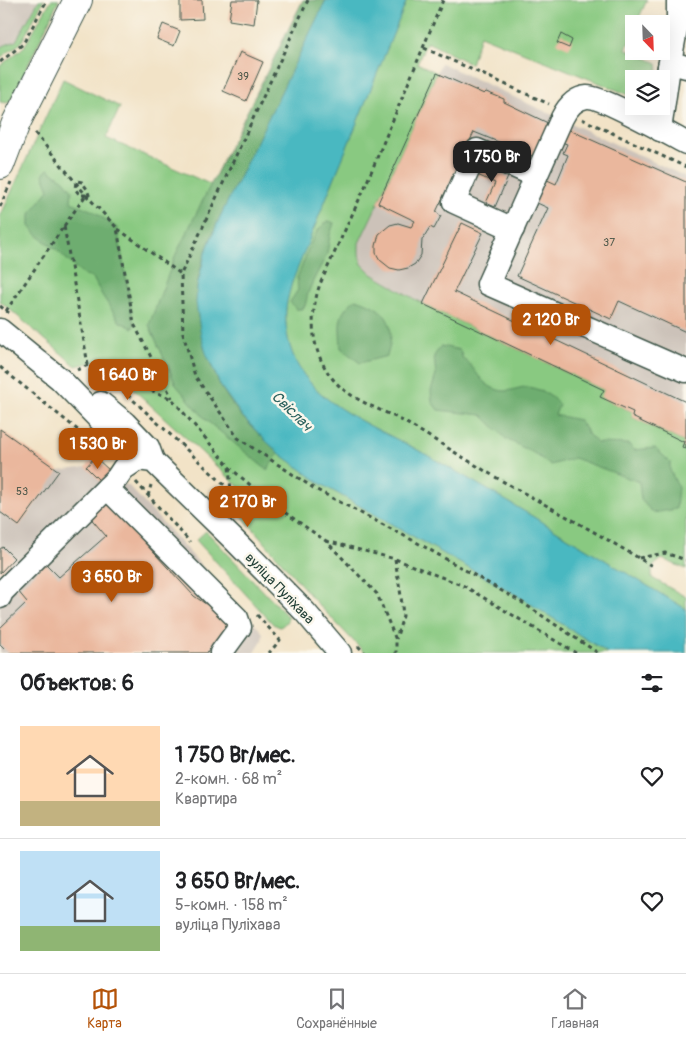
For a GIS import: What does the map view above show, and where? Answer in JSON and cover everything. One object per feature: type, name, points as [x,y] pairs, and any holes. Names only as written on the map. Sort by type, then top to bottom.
[{"type":"main road","points":[[0,164],[16,124],[78,0]]},
{"type":"street","points":[[660,130],[677,67],[678,0]]},
{"type":"street","points":[[686,143],[596,98],[587,97],[576,100],[566,111],[488,284],[686,371]]},
{"type":"street","points":[[513,229],[454,202],[477,150],[536,176]]},
{"type":"street","name":"вуліца Пуліхава","points":[[6,319],[125,423],[148,447],[146,460],[242,548],[304,612],[331,650]]},
{"type":"street","points":[[0,597],[2,592],[107,488],[123,469],[146,460]]},
{"type":"street","points":[[107,488],[237,618],[240,627],[222,653]]},
{"type":"path","points":[[0,62],[23,44],[47,0]]},
{"type":"path","points":[[308,0],[181,274],[183,333],[195,376],[238,438],[315,489],[416,542],[523,603],[598,653]]},
{"type":"path","points":[[443,0],[364,189],[320,284],[313,313],[314,342],[332,378],[360,400],[402,420],[499,479],[652,566]]},
{"type":"path","points":[[34,130],[86,195],[117,228],[181,274]]},
{"type":"path","points":[[76,181],[82,182],[87,189],[90,199]]},
{"type":"path","points":[[6,319],[64,226],[86,195]]},
{"type":"path","points":[[64,226],[88,365]]},
{"type":"path","points":[[117,228],[134,324],[172,399],[229,466],[274,505],[326,541],[377,594],[396,640]]},
{"type":"path","points":[[0,306],[6,319]]},
{"type":"path","points":[[68,374],[88,365],[172,399]]},
{"type":"path","points":[[101,371],[231,492],[229,466]]},
{"type":"path","points":[[326,541],[394,559],[464,586],[576,653]]},
{"type":"path","points":[[638,558],[665,553],[686,560]]},
{"type":"path","points":[[394,559],[403,616],[396,640],[396,653]]},
{"type":"path","points":[[269,653],[280,640]]},
{"type":"shaded area","points":[[0,0],[39,0],[16,41],[0,47]]},
{"type":"shaded area","points":[[441,63],[686,177],[686,449],[682,447],[684,441],[632,417],[633,413],[600,397],[604,390],[423,304],[372,274],[362,265],[359,243]]},
{"type":"shaded area","points":[[95,457],[122,484],[128,485],[263,633],[262,640],[255,653],[0,653],[0,512],[19,526],[59,471],[86,467]]},
{"type":"green space","points":[[39,0],[44,0],[21,43],[0,58],[0,47],[16,41]]},
{"type":"green space","points":[[51,0],[59,0],[12,99],[7,103],[0,102],[0,66],[24,47]]},
{"type":"green space","points":[[303,0],[326,0],[219,219],[202,261],[197,288],[198,316],[201,331],[210,361],[222,389],[234,407],[279,453],[267,470],[206,420],[176,385],[149,325],[176,254]]},
{"type":"green space","points":[[407,0],[647,0],[640,15],[625,15],[625,60],[650,60],[657,63],[658,70],[625,70],[625,93],[480,35],[471,64],[427,42],[417,63],[437,73],[359,243],[359,254],[362,264],[372,274],[423,304],[604,390],[601,397],[633,412],[632,417],[684,442],[682,447],[686,449],[686,569],[662,559],[652,567],[652,578],[686,597],[686,609],[523,511],[425,454],[346,412],[332,402],[307,379],[293,355],[286,327],[286,308],[292,282]]},
{"type":"green space","points":[[63,79],[120,107],[106,138],[212,185],[229,199],[254,430],[279,453],[321,484],[518,596],[608,653],[365,653],[315,601],[231,503],[242,490],[102,360],[76,366],[0,301],[0,217]]},
{"type":"green space","points":[[48,169],[64,180],[72,190],[71,202],[93,211],[117,228],[134,324],[133,328],[120,322],[93,278],[81,273],[59,252],[37,235],[30,226],[30,214],[49,190],[43,174]]},
{"type":"green space","points":[[329,221],[334,223],[327,254],[313,281],[305,306],[301,309],[296,309],[290,302],[298,290],[297,278],[310,244],[318,231]]},
{"type":"green space","points":[[356,299],[376,308],[387,319],[391,335],[387,356],[360,363],[341,348],[340,326],[342,315]]},
{"type":"green space","points":[[441,346],[460,350],[463,359],[491,387],[505,391],[530,387],[548,395],[559,405],[555,415],[579,420],[597,443],[629,444],[633,450],[655,448],[670,462],[670,470],[678,487],[676,509],[653,513],[641,500],[639,482],[574,458],[551,465],[532,452],[506,439],[482,415],[438,410],[432,402],[431,391],[436,375],[434,356]]},
{"type":"green space","points":[[206,531],[288,617],[283,625],[280,627],[273,624],[196,540]]},
{"type":"water","name":"Свіслач","points":[[326,0],[407,0],[292,282],[286,308],[286,327],[293,355],[301,371],[319,391],[346,412],[458,473],[686,609],[686,653],[608,653],[518,596],[321,484],[266,441],[242,416],[221,387],[206,353],[201,336],[196,303],[197,287],[205,254],[219,219]]},
{"type":"building","points":[[180,0],[202,0],[203,19],[180,20]]},
{"type":"building","points":[[232,0],[257,0],[254,24],[229,20]]},
{"type":"building","points":[[163,24],[180,31],[174,46],[157,39]]},
{"type":"building","points":[[561,34],[572,40],[569,48],[557,43]]},
{"type":"building","points":[[240,52],[263,62],[246,101],[223,91]]},
{"type":"building","points":[[437,73],[484,94],[486,92],[504,99],[504,102],[550,124],[535,157],[474,132],[436,212],[441,216],[434,229],[430,227],[422,240],[421,255],[415,264],[399,270],[390,268],[380,260],[376,253],[379,234],[390,225],[398,223],[411,227],[415,221],[378,203]]},
{"type":"building","points":[[565,128],[686,182],[686,332],[619,301],[611,319],[517,276],[548,208],[535,202],[545,179],[556,184],[568,155],[563,153],[567,144],[559,141]]},
{"type":"building","points":[[477,164],[508,177],[495,207],[486,203],[495,183],[473,173]]},
{"type":"building","points":[[462,223],[483,233],[454,292],[686,402],[686,449],[682,447],[684,442],[632,417],[633,412],[600,397],[604,390],[423,304]]},
{"type":"building","points":[[0,429],[59,471],[19,526],[0,512]]},
{"type":"building","points":[[95,457],[111,472],[101,482],[86,467]]},
{"type":"building","points":[[105,500],[194,596],[231,621],[207,653],[9,653],[0,644],[0,628],[27,602],[17,590],[45,563],[59,577],[106,536],[88,515]]},
{"type":"building","points":[[3,547],[14,558],[0,573],[0,549]]}]
